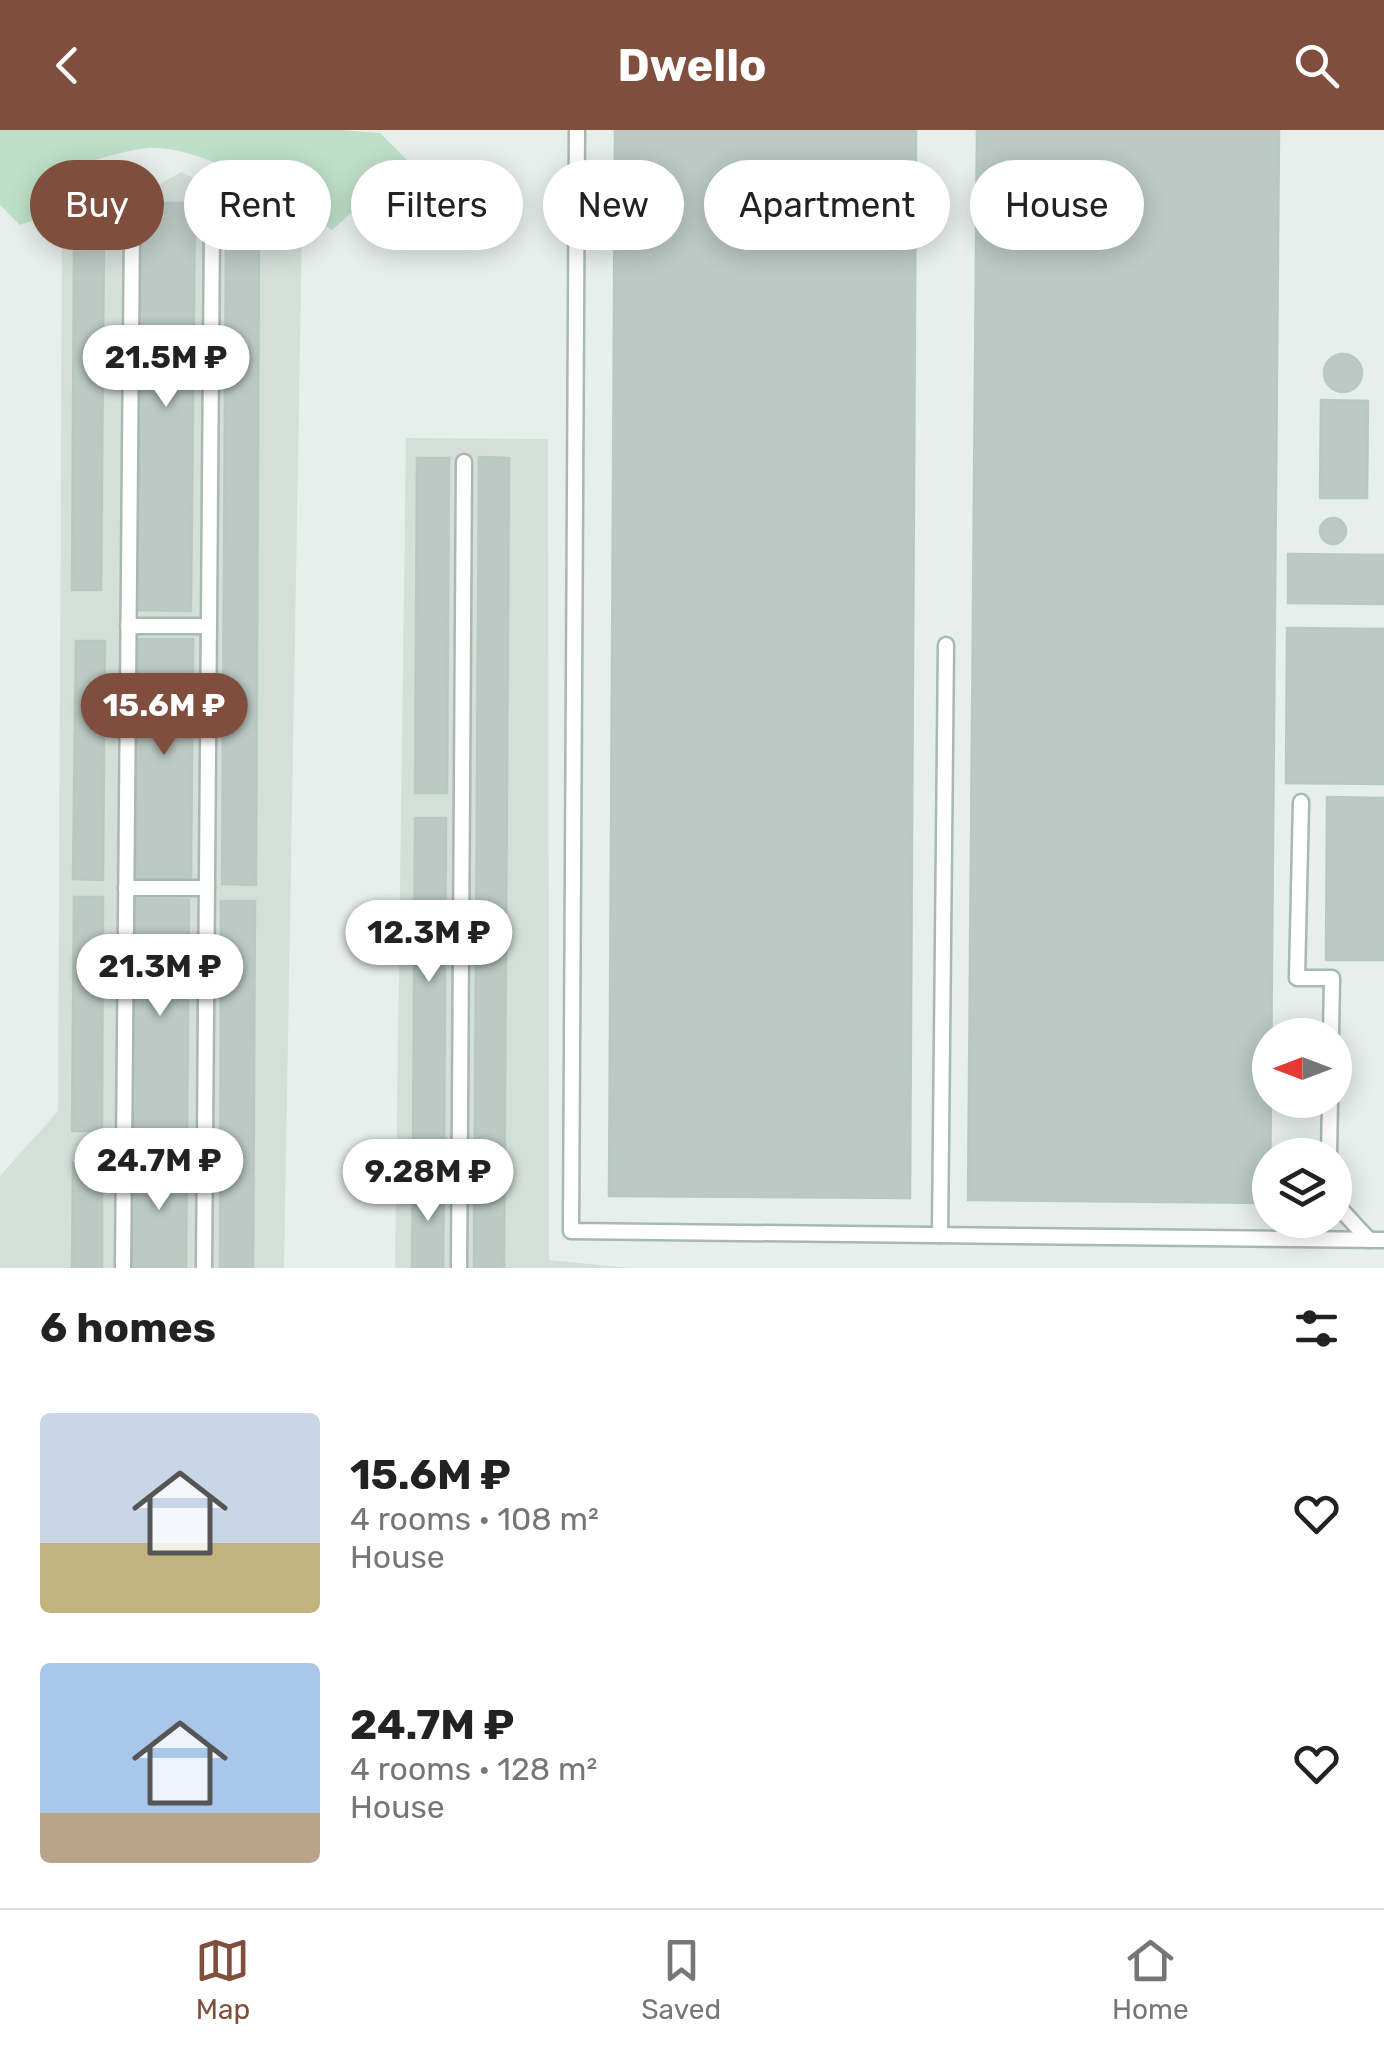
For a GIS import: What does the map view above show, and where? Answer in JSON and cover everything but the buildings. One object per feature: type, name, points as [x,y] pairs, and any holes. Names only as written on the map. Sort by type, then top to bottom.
[{"type":"lane","points":[[577,130],[571,1231],[1376,1240]]},
{"type":"lane","points":[[122,1268],[132,250]]},
{"type":"lane","points":[[204,1268],[212,250]]},
{"type":"lane","points":[[459,1268],[464,462]]},
{"type":"lane","points":[[128,626],[209,626]]},
{"type":"lane","points":[[940,1235],[946,645]]},
{"type":"lane","points":[[1300,802],[1298,978],[1332,978],[1331,1018]]},
{"type":"lane","points":[[126,888],[207,888]]},
{"type":"lane","points":[[124,1148],[204,1149]]},
{"type":"lane","points":[[1352,1218],[1376,1240]]},
{"type":"shaded area","points":[[184,173],[184,250],[302,250],[284,1268],[0,1268],[0,1176],[58,1111],[62,250],[164,250],[164,182]]},
{"type":"shaded area","points":[[406,438],[548,439],[549,1260],[631,1268],[395,1268]]},
{"type":"green space","points":[[0,130],[341,130],[380,133],[407,160],[351,160],[351,213],[332,230],[331,160],[209,160],[171,149],[148,148],[94,160],[30,160],[30,222],[20,225],[0,205]]}]
